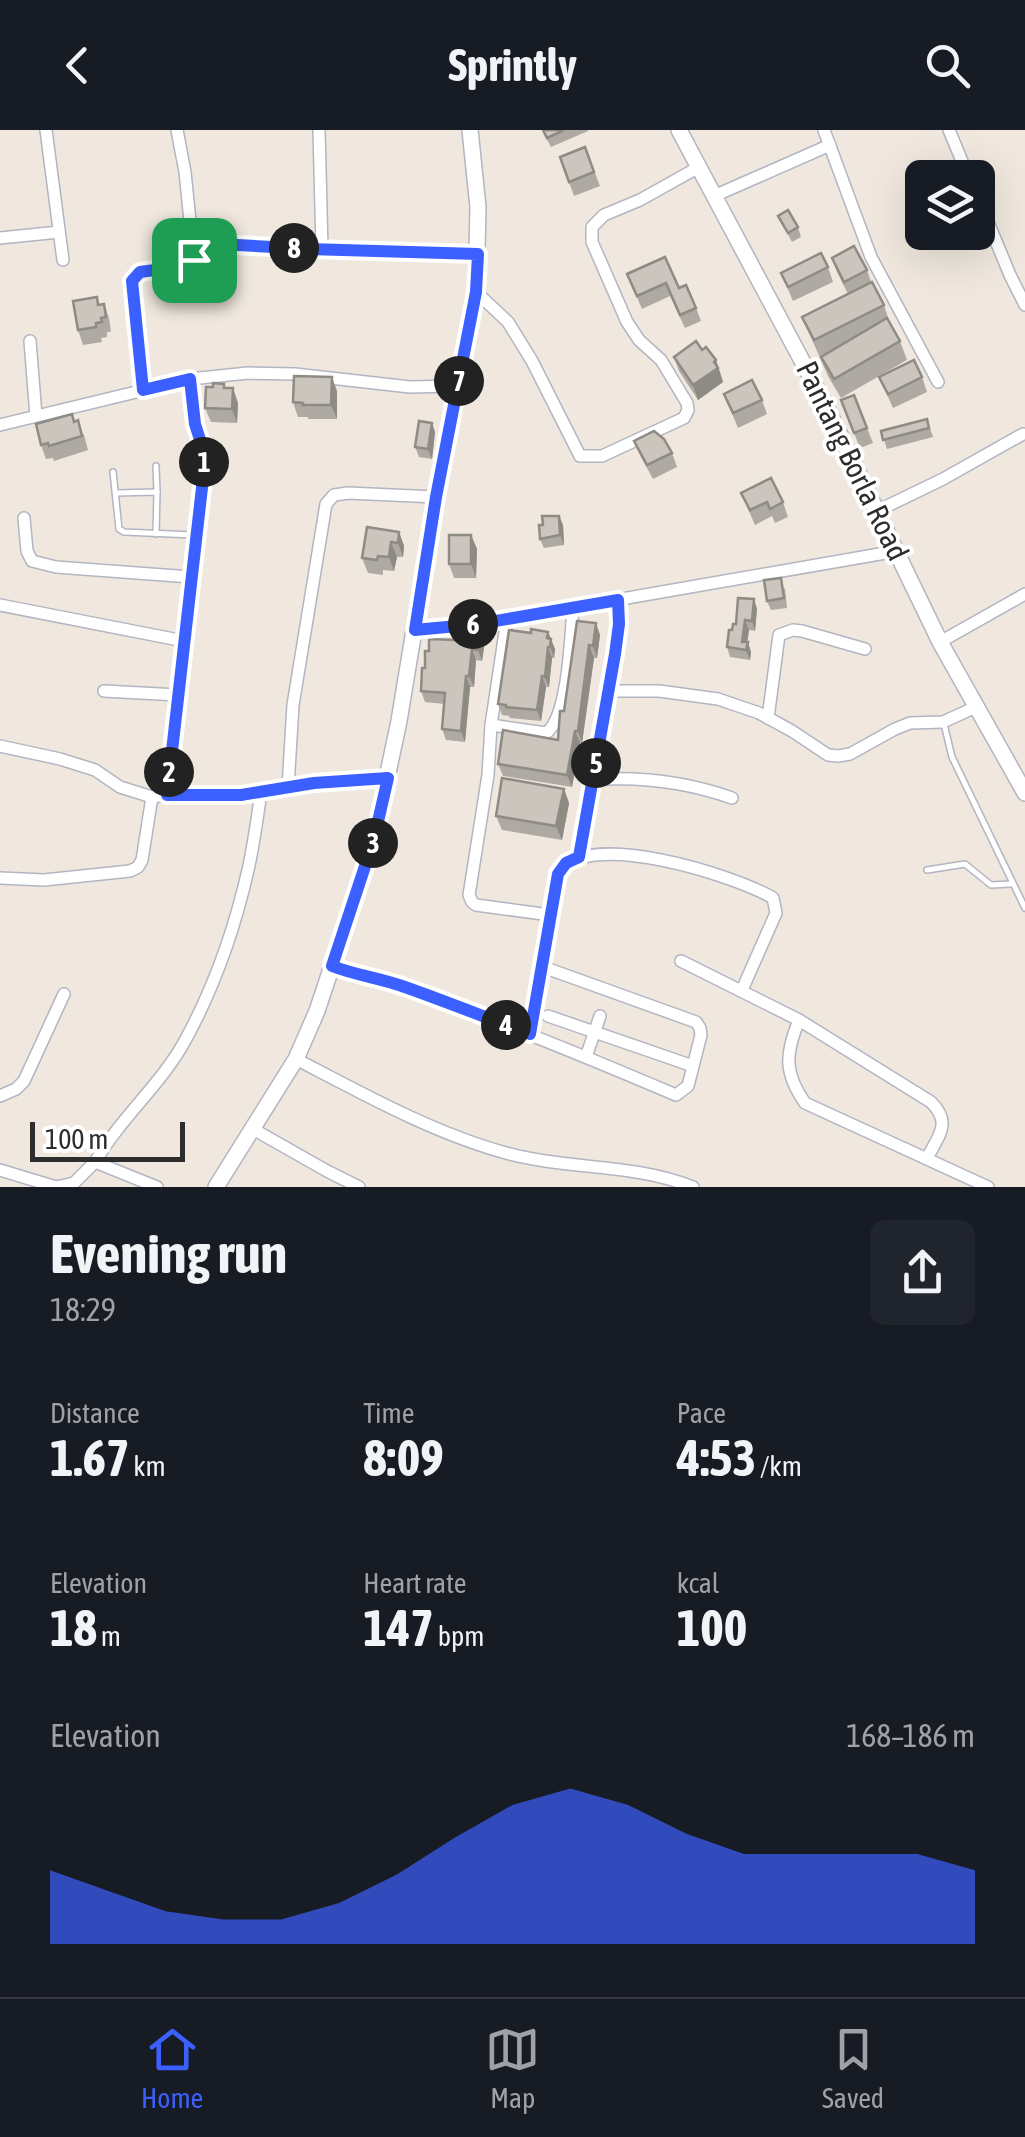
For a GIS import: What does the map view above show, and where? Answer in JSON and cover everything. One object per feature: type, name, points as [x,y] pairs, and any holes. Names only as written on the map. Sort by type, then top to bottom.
[{"type":"street","points":[[46,130],[63,260]]},
{"type":"street","points":[[143,390],[132,281],[140,272],[192,265],[178,130]]},
{"type":"street","points":[[319,130],[322,249]]},
{"type":"street","points":[[216,1187],[296,1060],[317,1011],[374,839],[476,292],[478,207],[470,130]]},
{"type":"street","name":"Pantang Borla Road","points":[[679,130],[824,402],[940,642],[1025,792]]},
{"type":"street","points":[[824,130],[872,257],[938,382]]},
{"type":"street","points":[[949,130],[962,160]]},
{"type":"street","points":[[714,196],[830,145]]},
{"type":"street","points":[[476,292],[508,322],[580,456],[602,456],[684,418],[687,402],[660,360],[627,322],[592,242],[592,226],[604,215],[699,168]]},
{"type":"street","points":[[0,238],[59,232]]},
{"type":"street","points":[[995,239],[1025,305]]},
{"type":"street","points":[[192,246],[478,254]]},
{"type":"street","points":[[30,341],[36,416]]},
{"type":"street","points":[[0,425],[190,379],[248,373],[295,374],[410,387],[458,386]]},
{"type":"street","points":[[167,795],[204,470],[190,379]]},
{"type":"street","points":[[877,511],[1023,434]]},
{"type":"street","points":[[288,787],[293,704],[326,504],[334,495],[348,493],[436,497]]},
{"type":"street","points":[[24,518],[32,561],[190,578]]},
{"type":"street","points":[[415,630],[508,619],[897,551]]},
{"type":"street","points":[[940,642],[1025,594]]},
{"type":"street","points":[[579,857],[609,691],[619,624],[618,600]]},
{"type":"street","points":[[0,606],[184,641]]},
{"type":"street","points":[[491,726],[546,733],[552,730],[562,699],[574,607]]},
{"type":"street","points":[[508,619],[469,895],[476,906],[550,915]]},
{"type":"street","points":[[768,718],[779,635],[802,631],[865,649]]},
{"type":"street","points":[[104,691],[178,696]]},
{"type":"street","points":[[609,691],[718,699],[792,730],[828,756],[850,754],[910,723],[944,722],[978,706]]},
{"type":"street","points":[[0,746],[95,770],[120,787],[152,798],[241,795],[388,778]]},
{"type":"street","points":[[592,780],[659,779],[732,798]]},
{"type":"street","points":[[0,1170],[56,1187],[74,1182],[95,1162],[170,1064],[187,1038],[234,926],[250,865],[261,793]]},
{"type":"street","points":[[0,878],[44,880],[138,867],[152,798]]},
{"type":"street","points":[[530,1034],[561,868],[579,857],[596,854],[681,863],[773,898],[776,913],[742,990]]},
{"type":"street","points":[[681,960],[799,1020],[931,1102],[942,1112],[943,1123],[927,1158]]},
{"type":"street","points":[[332,966],[405,987],[676,1095],[684,1092],[701,1035],[696,1022],[543,966]]},
{"type":"street","points":[[0,1096],[16,1089],[24,1080],[64,994]]},
{"type":"street","points":[[548,1016],[693,1066]]},
{"type":"street","points":[[586,1057],[600,1016]]},
{"type":"street","points":[[799,1020],[792,1036],[790,1067],[792,1083],[805,1103],[988,1187]]},
{"type":"street","points":[[296,1060],[391,1107],[506,1153],[586,1168],[644,1172],[693,1187]]},
{"type":"street","points":[[252,1129],[333,1181],[360,1187]]},
{"type":"street","points":[[95,1162],[157,1187]]},
{"type":"lane","points":[[156,466],[156,534]]},
{"type":"lane","points":[[113,472],[119,530],[197,536]]},
{"type":"lane","points":[[116,493],[157,492]]},
{"type":"lane","points":[[944,722],[952,757],[1025,908]]},
{"type":"lane","points":[[927,870],[965,864],[991,885],[1012,884]]},
{"type":"building","points":[[543,130],[564,130],[547,138]]},
{"type":"building","points":[[585,147],[594,172],[569,182],[560,157]]},
{"type":"building","points":[[788,210],[798,227],[788,233],[778,216]]},
{"type":"building","points":[[854,246],[867,270],[844,282],[832,258]]},
{"type":"building","points":[[821,253],[828,267],[788,287],[781,273]]},
{"type":"building","points":[[665,257],[679,288],[686,285],[696,308],[680,315],[666,283],[637,296],[627,274]]},
{"type":"building","points":[[872,282],[884,305],[814,340],[802,317]]},
{"type":"building","points":[[97,297],[98,305],[104,304],[106,317],[96,327],[78,330],[73,301]]},
{"type":"building","points":[[887,318],[900,341],[834,379],[821,357]]},
{"type":"building","points":[[696,341],[702,350],[706,347],[718,368],[693,385],[674,357]]},
{"type":"building","points":[[914,360],[922,377],[888,394],[879,377]]},
{"type":"building","points":[[294,376],[332,377],[331,405],[293,402]]},
{"type":"building","points":[[752,380],[762,400],[733,413],[724,394]]},
{"type":"building","points":[[213,383],[233,388],[232,409],[205,408],[206,387],[213,387]]},
{"type":"building","points":[[854,395],[867,428],[854,433],[841,400]]},
{"type":"building","points":[[72,414],[82,436],[41,445],[36,424]]},
{"type":"building","points":[[927,419],[929,428],[883,440],[881,431]]},
{"type":"building","points":[[419,421],[432,423],[428,449],[415,447]]},
{"type":"building","points":[[654,431],[672,453],[647,465],[634,441]]},
{"type":"building","points":[[771,478],[783,502],[770,509],[767,502],[750,510],[741,493]]},
{"type":"building","points":[[542,516],[559,516],[560,535],[540,539]]},
{"type":"building","points":[[367,527],[399,532],[398,543],[391,542],[389,557],[362,558]]},
{"type":"building","points":[[449,535],[471,535],[471,564],[449,564]]},
{"type":"building","points":[[781,578],[784,598],[767,601],[764,580]]},
{"type":"building","points":[[738,598],[754,599],[752,621],[745,620],[742,642],[748,642],[746,650],[727,647],[729,630],[736,624]]},
{"type":"building","points":[[577,621],[596,623],[567,775],[498,764],[503,730],[558,740]]},
{"type":"building","points":[[458,627],[481,630],[478,650],[472,649],[466,676],[461,731],[442,729],[445,693],[421,691],[429,639],[456,640]]},
{"type":"building","points":[[531,629],[548,632],[547,638],[551,639],[537,710],[498,704],[509,630],[531,633]]},
{"type":"building","points":[[502,778],[564,789],[556,826],[496,816]]},
{"type":"route","points":[[218,244],[478,254],[476,292],[415,630],[478,624],[618,600],[615,654],[579,857],[566,863],[558,874],[530,1034],[405,987],[332,966],[374,839],[388,778],[314,783],[241,795],[167,795],[204,456],[196,431],[190,379],[143,390],[132,281],[140,272],[188,267],[194,260],[192,246],[218,244]]}]
